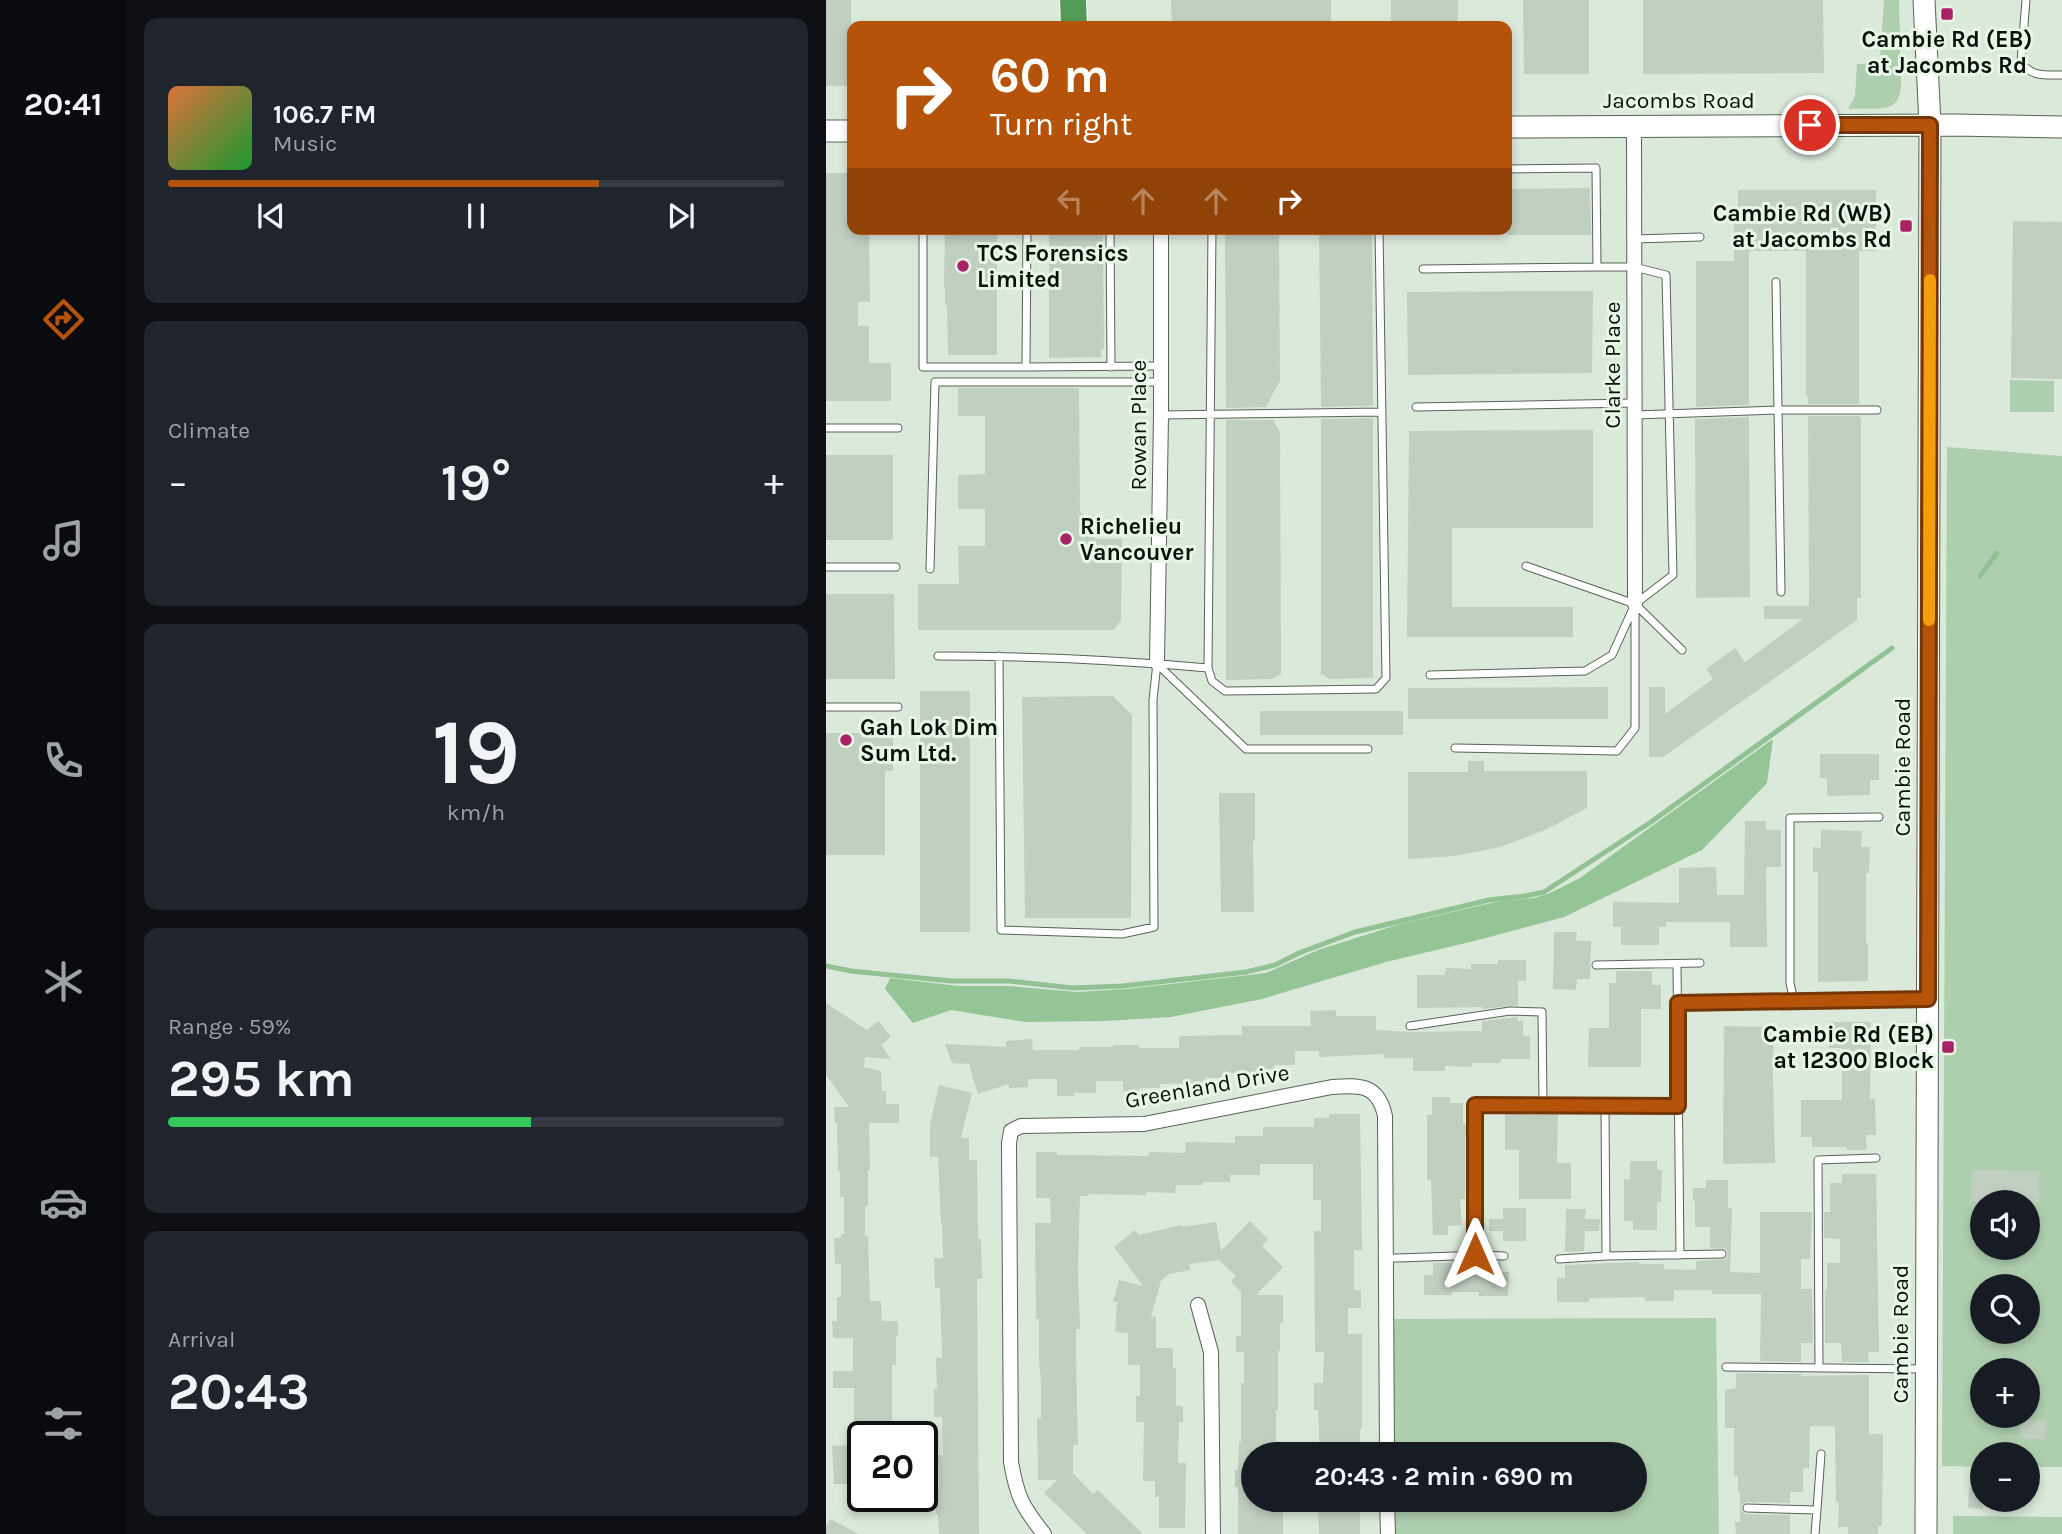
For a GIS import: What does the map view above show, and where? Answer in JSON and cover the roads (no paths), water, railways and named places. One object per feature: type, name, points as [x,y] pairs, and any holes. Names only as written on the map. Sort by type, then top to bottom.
[{"type":"highway","points":[[1073,0],[1074,21]]},
{"type":"main road","name":"Cambie Road","points":[[1924,0],[1930,125],[1926,1534]]},
{"type":"main road","name":"Jacombs Road","points":[[1512,127],[2062,127]]},
{"type":"main road","points":[[826,131],[847,131]]},
{"type":"street","name":"Clarke Place","points":[[1634,127],[1635,604]]},
{"type":"street","name":"Rowan Place","points":[[1157,663],[1161,235]]},
{"type":"street","name":"Greenland Drive","points":[[1044,1534],[1024,1509],[1016,1488],[1011,1462],[1009,1143],[1011,1131],[1021,1126],[1144,1124],[1332,1087],[1357,1085],[1372,1091],[1382,1101],[1385,1115],[1387,1442]]},
{"type":"street","points":[[1198,1305],[1211,1352],[1213,1534]]},
{"type":"street","points":[[1387,1512],[1388,1534]]},
{"type":"lane","points":[[2026,0],[2021,62],[2026,70],[2035,74],[2062,75]]},
{"type":"lane","points":[[1512,169],[1596,168],[1597,267]]},
{"type":"lane","points":[[923,235],[923,367],[1161,366]]},
{"type":"lane","points":[[1026,368],[1027,235]]},
{"type":"lane","points":[[1110,235],[1111,367]]},
{"type":"lane","points":[[1212,235],[1208,668],[1212,681],[1225,691],[1376,689],[1386,678],[1379,235]]},
{"type":"lane","points":[[1634,239],[1700,237]]},
{"type":"lane","points":[[1423,269],[1634,267],[1666,275],[1673,575],[1635,604],[1612,655],[1585,671],[1430,675]]},
{"type":"lane","points":[[1776,282],[1781,592]]},
{"type":"lane","points":[[930,569],[935,382],[1161,382]]},
{"type":"lane","points":[[1416,407],[1635,409],[1670,414],[1877,410]]},
{"type":"lane","points":[[1161,415],[1382,412]]},
{"type":"lane","points":[[826,428],[898,428]]},
{"type":"lane","points":[[1526,566],[1635,604],[1682,650]]},
{"type":"lane","points":[[826,567],[896,567]]},
{"type":"lane","points":[[1455,748],[1617,751],[1635,727],[1635,604]]},
{"type":"lane","points":[[938,656],[1157,663],[1208,668]]},
{"type":"lane","points":[[999,656],[1001,930],[1122,934],[1154,927],[1153,701],[1157,663]]},
{"type":"lane","points":[[1157,663],[1246,749],[1368,749]]},
{"type":"lane","points":[[826,707],[898,707]]},
{"type":"lane","points":[[1794,1001],[1790,983],[1790,818],[1879,817]]},
{"type":"lane","points":[[1596,965],[1700,963]]},
{"type":"lane","points":[[1677,964],[1680,1255]]},
{"type":"lane","points":[[1678,1003],[1928,999]]},
{"type":"lane","points":[[1410,1026],[1510,1011],[1542,1012],[1543,1105]]},
{"type":"lane","points":[[1475,1254],[1475,1105],[1678,1106]]},
{"type":"lane","points":[[1605,1105],[1606,1255]]},
{"type":"lane","points":[[1819,1368],[1818,1160],[1876,1158]]},
{"type":"lane","points":[[1386,1258],[1475,1254],[1504,1256]]},
{"type":"lane","points":[[1559,1259],[1606,1255],[1722,1254]]},
{"type":"lane","points":[[1726,1367],[1926,1369]]},
{"type":"lane","points":[[1815,1534],[1821,1454]]},
{"type":"lane","points":[[1747,1508],[1817,1510]]},
{"type":"waterway","points":[[1980,576],[1997,553]]},
{"type":"waterway","points":[[826,966],[951,981],[1009,981],[1073,988],[1123,986],[1246,972],[1275,965],[1355,932],[1489,900],[1544,892],[1651,822],[1892,648]]},
{"type":"place","name":"Cambie Rd (EB) at Jacombs Rd","points":[[1947,14]]},
{"type":"place","name":"Cambie Rd (WB) at Jacombs Rd","points":[[1906,226]]},
{"type":"place","name":"TCS Forensics Limited","points":[[963,266]]},
{"type":"place","name":"Richelieu Vancouver","points":[[1066,539]]},
{"type":"place","name":"Gah Lok Dim Sum Ltd.","points":[[846,740]]},
{"type":"place","name":"Cambie Rd (EB) at 12300 Block","points":[[1948,1047]]}]
